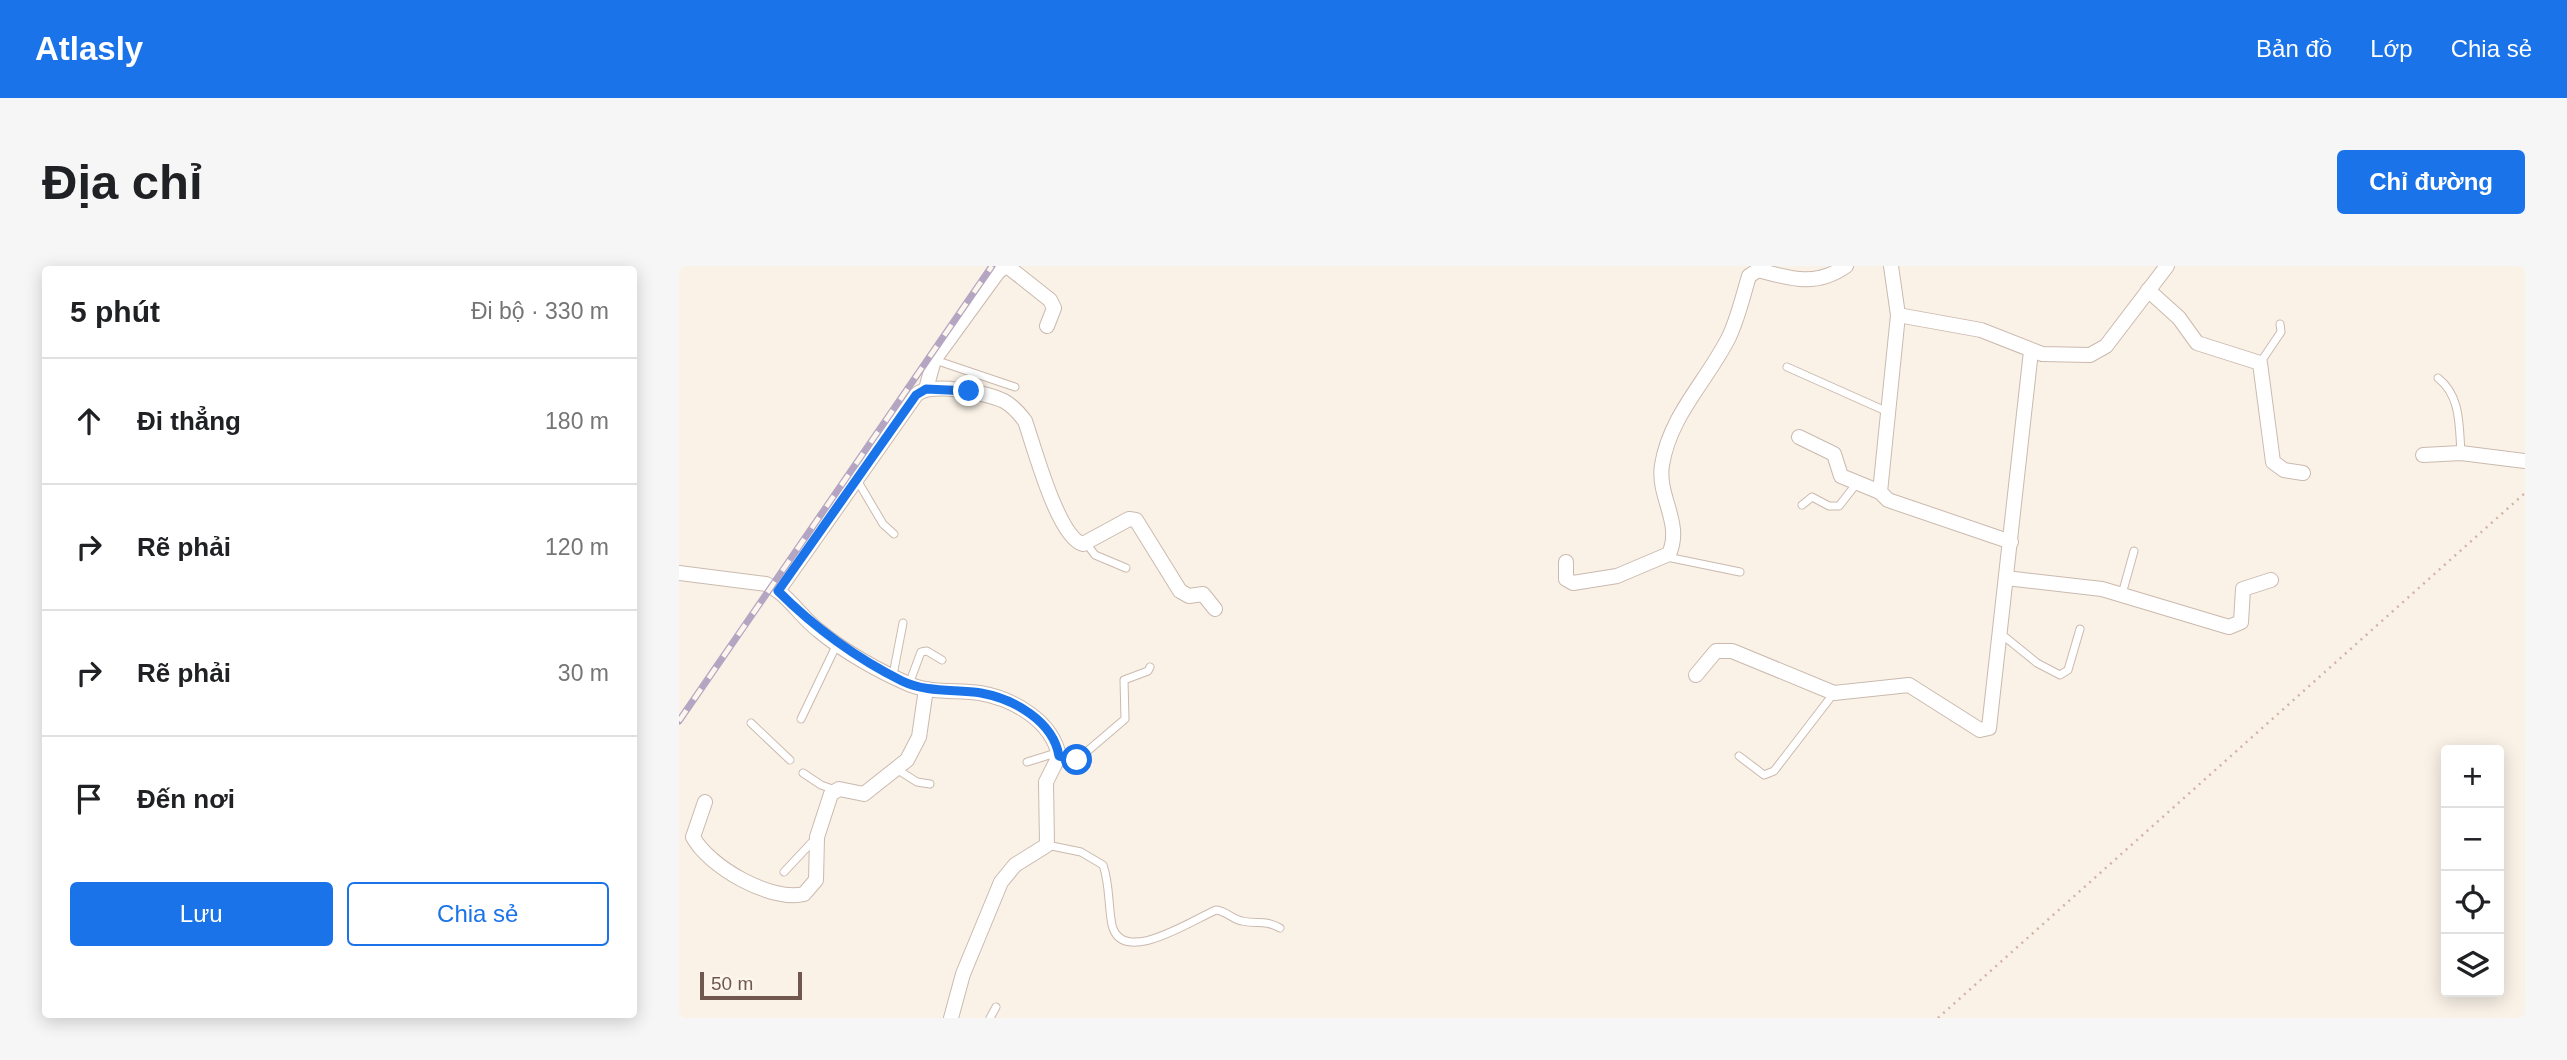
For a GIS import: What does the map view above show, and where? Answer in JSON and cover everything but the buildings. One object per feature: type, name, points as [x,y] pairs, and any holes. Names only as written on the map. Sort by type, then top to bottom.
[{"type":"street","points":[[926,389],[934,360],[1006,266],[1050,300],[1054,308],[1047,326]]},
{"type":"street","points":[[1566,562],[1566,579],[1573,583],[1616,576],[1666,556],[1675,532],[1663,495],[1661,476],[1665,452],[1687,400],[1731,333],[1749,275],[1758,270],[1797,280],[1816,281],[1846,266]]},
{"type":"street","points":[[1880,492],[1898,315],[1891,266]]},
{"type":"street","points":[[1898,315],[1981,330],[2031,352],[2090,355],[2099,352],[2152,278],[2167,266]]},
{"type":"street","points":[[2152,278],[2197,344],[2260,363],[2273,462],[2284,470],[2303,473]]},
{"type":"street","points":[[1696,675],[1716,651],[1732,651],[1834,693],[1909,685],[1985,731],[1989,728],[2031,352]]},
{"type":"street","points":[[778,591],[916,395],[926,389],[969,391],[1005,402],[1017,410],[1025,421],[1054,505],[1070,536],[1079,544],[1086,543],[1129,519],[1136,520],[1180,591],[1189,596],[1203,594],[1215,609]]},
{"type":"street","points":[[1799,437],[1834,454],[1841,476],[1880,492],[1888,500],[2011,542]]},
{"type":"street","points":[[2423,455],[2461,453],[2525,461]]},
{"type":"street","points":[[679,573],[754,581],[778,591],[816,629],[893,676],[926,689],[980,693],[1030,713],[1046,727],[1059,754],[1047,782],[1047,845],[1015,865],[1000,882],[963,974],[951,1018]]},
{"type":"street","points":[[2006,578],[2081,585],[2235,626],[2241,622],[2243,589],[2271,580]]},
{"type":"street","points":[[705,802],[693,837],[697,845],[725,870],[777,894],[804,894],[812,886],[818,873],[817,837],[835,790],[864,794],[884,776],[898,770],[907,760],[919,737],[926,689]]},
{"type":"lane","points":[[2260,363],[2281,332],[2280,324]]},
{"type":"lane","points":[[934,360],[985,374],[1015,387]]},
{"type":"lane","points":[[1787,367],[1888,412]]},
{"type":"lane","points":[[2438,378],[2447,386],[2456,405],[2461,453]]},
{"type":"lane","points":[[856,480],[883,524],[894,534]]},
{"type":"lane","points":[[1802,505],[1812,497],[1829,506],[1839,506],[1857,483]]},
{"type":"lane","points":[[1086,543],[1095,555],[1126,568]]},
{"type":"lane","points":[[2122,595],[2134,551]]},
{"type":"lane","points":[[1666,556],[1740,572]]},
{"type":"lane","points":[[893,676],[903,623]]},
{"type":"lane","points":[[2000,633],[2036,663],[2060,676],[2068,670],[2080,629]]},
{"type":"lane","points":[[801,719],[838,644]]},
{"type":"lane","points":[[909,684],[921,652],[927,651],[943,660]]},
{"type":"lane","points":[[1027,762],[1059,754],[1077,760],[1122,724],[1125,711],[1124,680],[1148,671],[1150,667]]},
{"type":"lane","points":[[1739,757],[1764,775],[1774,771],[1834,693]]},
{"type":"lane","points":[[751,723],[790,760]]},
{"type":"lane","points":[[898,770],[917,782],[930,785]]},
{"type":"lane","points":[[803,773],[821,785],[835,790]]},
{"type":"lane","points":[[784,872],[817,837]]},
{"type":"lane","points":[[1047,845],[1081,852],[1103,865],[1112,924],[1116,936],[1123,941],[1141,943],[1216,909],[1240,921],[1264,920],[1280,928]]},
{"type":"lane","points":[[991,1018],[996,1007]]},
{"type":"path","points":[[1938,1018],[2525,493]]},
{"type":"railway","points":[[679,721],[992,266]]},
{"type":"route","points":[[969,391],[926,389],[916,395],[778,591],[816,629],[831,640],[901,681],[926,689],[989,695],[1030,713],[1046,727],[1059,756],[1077,760]]}]
